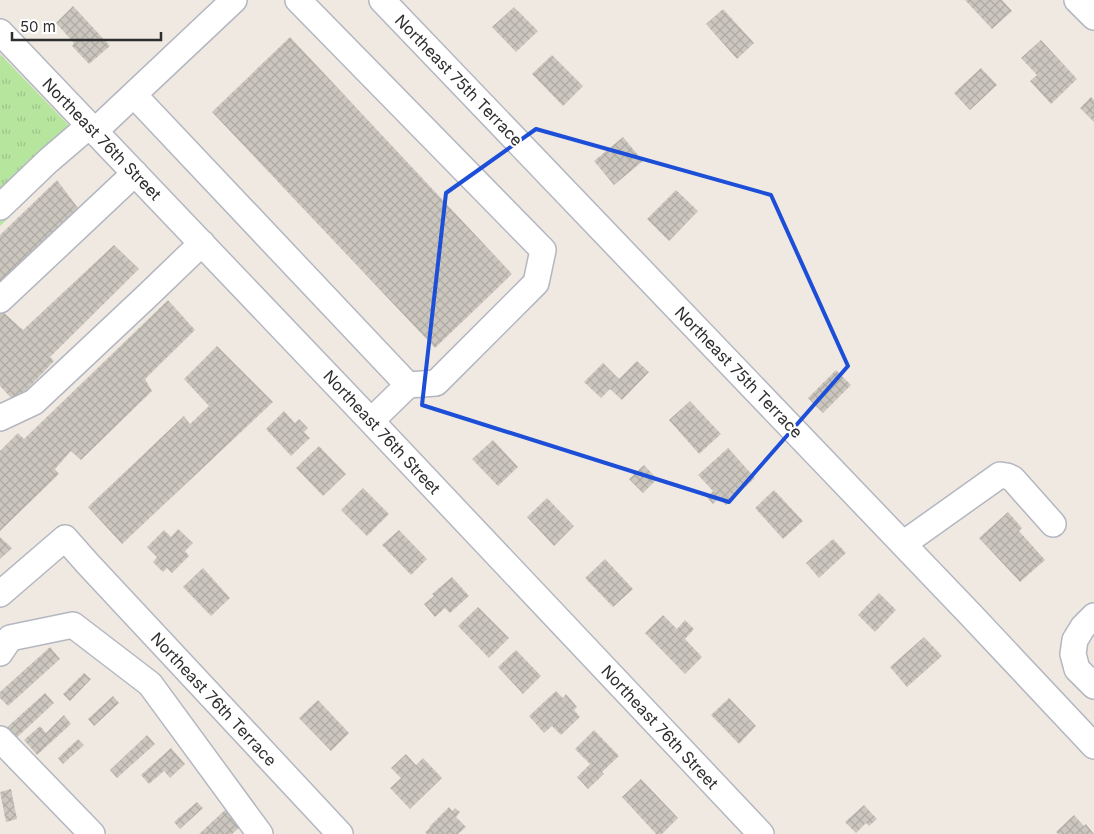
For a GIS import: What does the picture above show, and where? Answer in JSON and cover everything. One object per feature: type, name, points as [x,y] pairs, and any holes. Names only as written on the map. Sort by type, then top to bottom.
[{"type":"street","points":[[0,207],[48,161],[134,95],[234,0]]},
{"type":"street","points":[[298,0],[543,250],[536,283],[436,383],[408,385],[371,421]]},
{"type":"street","name":"Northeast 75th Terrace","points":[[382,0],[1094,746]]},
{"type":"street","points":[[1078,0],[1094,17]]},
{"type":"street","name":"Northeast 76th Street","points":[[0,32],[136,173],[761,834]]},
{"type":"street","points":[[134,95],[408,385]]},
{"type":"street","points":[[0,300],[136,173]]},
{"type":"street","points":[[0,418],[34,402],[202,243]]},
{"type":"street","points":[[902,544],[1000,475],[1014,479],[1053,524]]},
{"type":"street","name":"Northeast 76th Terrace","points":[[0,594],[64,538],[340,834]]},
{"type":"street","points":[[1094,616],[1083,627],[1075,640],[1073,654],[1077,669],[1094,686]]},
{"type":"street","points":[[0,653],[10,638],[74,625],[150,684],[260,834]]},
{"type":"street","points":[[0,739],[92,834]]},
{"type":"highlighted area","points":[[536,129],[771,195],[848,366],[729,502],[422,405],[446,193]]},
{"type":"green space","points":[[0,54],[86,143],[0,226]]},
{"type":"building","points":[[965,0],[1002,0],[1012,11],[992,29]]},
{"type":"building","points":[[73,6],[110,46],[89,64],[72,46],[74,43],[56,23]]},
{"type":"building","points":[[514,7],[538,31],[516,52],[492,27]]},
{"type":"building","points":[[723,9],[754,43],[737,59],[706,24]]},
{"type":"building","points":[[290,37],[512,274],[435,348],[212,112]]},
{"type":"building","points":[[1041,40],[1077,79],[1051,104],[1030,81],[1037,75],[1021,58]]},
{"type":"building","points":[[552,55],[583,86],[563,106],[532,74]]},
{"type":"building","points":[[981,68],[997,85],[970,110],[954,93]]},
{"type":"building","points":[[1091,97],[1094,100],[1094,122],[1080,108]]},
{"type":"building","points":[[623,137],[643,161],[614,185],[594,161]]},
{"type":"building","points":[[57,180],[81,212],[0,289],[0,235]]},
{"type":"building","points":[[676,190],[698,211],[669,241],[647,219]]},
{"type":"building","points":[[114,245],[139,269],[50,357],[54,361],[15,402],[0,386],[0,313],[2,311],[23,330]]},
{"type":"building","points":[[168,300],[195,330],[145,379],[152,391],[81,460],[71,451],[55,469],[59,474],[0,531],[0,451],[18,433],[24,439]]},
{"type":"building","points":[[217,346],[273,402],[122,544],[88,507],[184,416],[190,424],[209,406],[184,379]]},
{"type":"building","points":[[637,361],[649,372],[622,400],[610,389],[601,398],[584,382],[603,363],[619,379]]},
{"type":"building","points":[[836,370],[851,385],[823,413],[808,398]]},
{"type":"building","points":[[690,401],[721,434],[699,454],[669,420]]},
{"type":"building","points":[[284,411],[295,423],[299,419],[308,428],[304,432],[310,438],[291,456],[266,429]]},
{"type":"building","points":[[493,440],[518,467],[498,486],[472,459]]},
{"type":"building","points":[[319,446],[346,474],[323,496],[296,468]]},
{"type":"building","points":[[728,448],[755,478],[726,505],[719,498],[713,504],[707,497],[713,491],[698,475]]},
{"type":"building","points":[[644,465],[657,479],[643,493],[629,479]]},
{"type":"building","points":[[363,488],[389,514],[367,536],[341,510]]},
{"type":"building","points":[[774,490],[803,521],[783,539],[755,508]]},
{"type":"building","points":[[547,498],[574,526],[554,546],[527,517]]},
{"type":"building","points":[[1008,512],[1022,528],[1019,531],[1045,560],[1020,582],[979,538]]},
{"type":"building","points":[[178,529],[193,543],[185,551],[189,556],[172,573],[167,568],[163,572],[153,562],[157,557],[147,547],[164,530],[171,537]]},
{"type":"building","points":[[399,530],[427,559],[411,575],[382,545]]},
{"type":"building","points":[[0,537],[12,548],[0,559]]},
{"type":"building","points":[[833,539],[846,553],[819,578],[806,563]]},
{"type":"building","points":[[605,559],[633,589],[613,607],[585,578]]},
{"type":"building","points":[[203,568],[230,598],[211,616],[183,587]]},
{"type":"building","points":[[452,577],[469,596],[450,613],[445,608],[435,617],[424,604],[434,596],[432,594]]},
{"type":"building","points":[[879,593],[896,610],[875,632],[858,615]]},
{"type":"building","points":[[478,607],[509,638],[489,658],[458,626]]},
{"type":"building","points":[[663,615],[677,629],[685,620],[694,629],[685,639],[702,657],[685,674],[645,633]]},
{"type":"building","points":[[924,637],[942,656],[907,687],[890,667]]},
{"type":"building","points":[[50,647],[60,659],[8,706],[0,698],[0,692]]},
{"type":"building","points":[[516,650],[541,676],[523,694],[498,667]]},
{"type":"building","points":[[84,673],[91,679],[70,701],[63,694]]},
{"type":"building","points":[[556,691],[563,698],[566,694],[577,707],[574,710],[580,717],[561,735],[552,726],[544,733],[529,716]]},
{"type":"building","points":[[45,693],[54,703],[13,741],[4,730]]},
{"type":"building","points":[[113,696],[119,703],[94,726],[88,719]]},
{"type":"building","points":[[729,698],[756,726],[739,744],[711,715]]},
{"type":"building","points":[[318,700],[349,733],[331,751],[299,718]]},
{"type":"building","points":[[64,715],[71,724],[37,755],[24,740],[40,726],[46,733]]},
{"type":"building","points":[[594,730],[619,756],[588,789],[577,777],[590,764],[575,749]]},
{"type":"building","points":[[147,735],[155,744],[117,778],[110,770]]},
{"type":"building","points":[[78,739],[84,745],[63,764],[58,758]]},
{"type":"building","points":[[171,748],[185,764],[170,778],[164,771],[149,784],[141,775]]},
{"type":"building","points":[[406,754],[416,765],[423,758],[442,778],[410,809],[390,788],[401,778],[391,768]]},
{"type":"building","points":[[641,779],[678,818],[662,834],[656,834],[622,797]]},
{"type":"building","points":[[11,789],[17,819],[6,822],[0,792]]},
{"type":"building","points":[[197,802],[203,808],[180,829],[174,822]]},
{"type":"building","points":[[864,805],[877,819],[869,826],[866,823],[856,833],[845,822]]},
{"type":"building","points":[[449,807],[452,811],[455,808],[460,812],[456,817],[466,827],[458,834],[427,834],[425,832],[429,827]]},
{"type":"building","points":[[225,810],[240,827],[232,834],[199,834]]},
{"type":"building","points":[[1074,815],[1084,826],[1086,824],[1094,834],[1058,834],[1056,832]]}]
